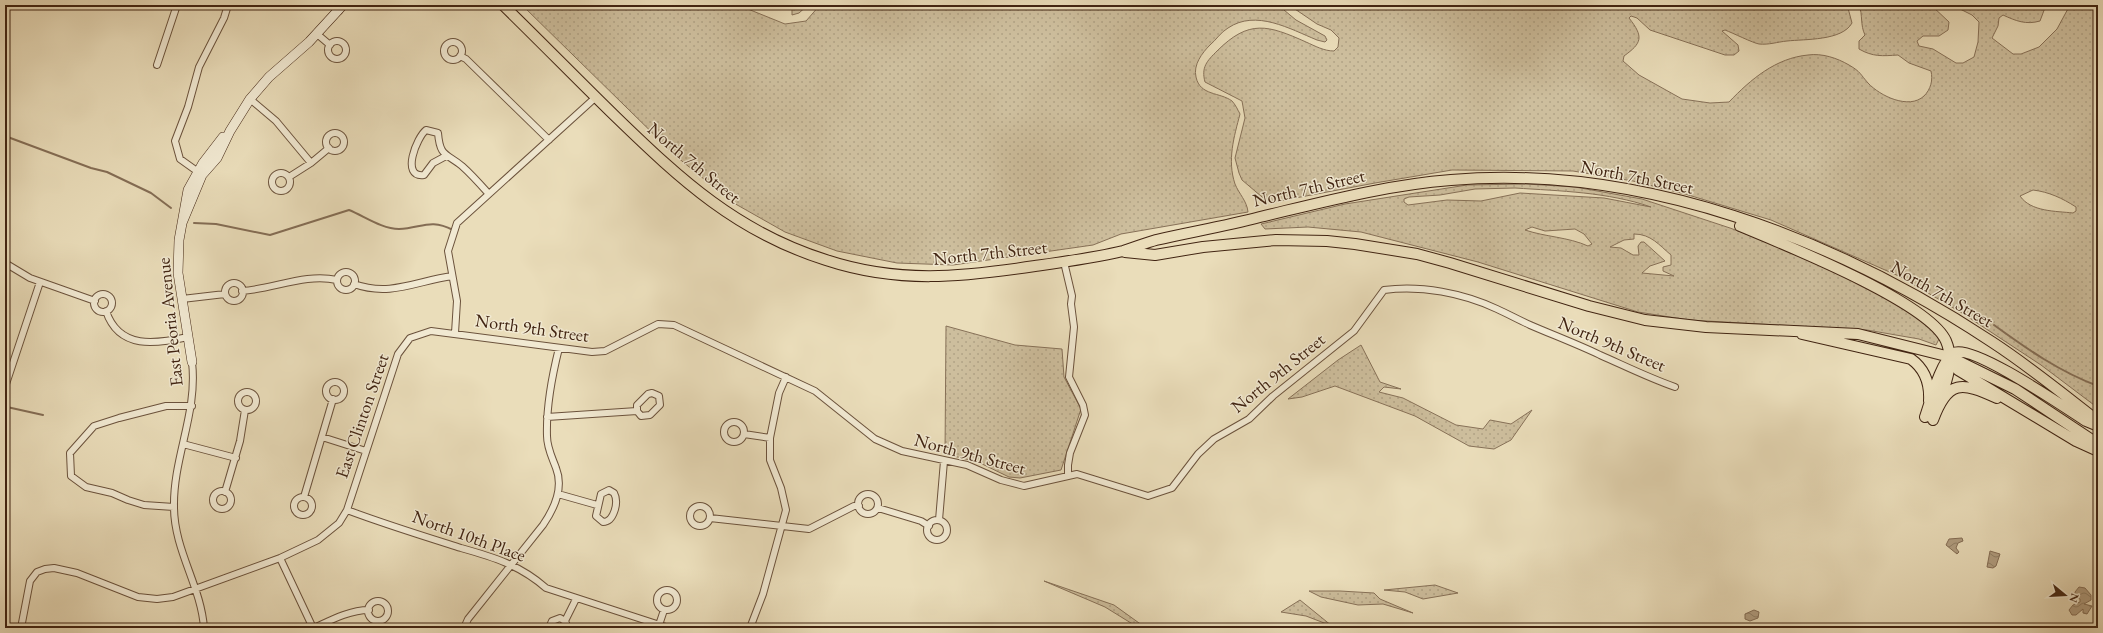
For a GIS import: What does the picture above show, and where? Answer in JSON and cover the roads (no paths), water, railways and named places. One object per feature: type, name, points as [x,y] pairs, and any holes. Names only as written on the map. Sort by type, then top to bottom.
[{"type":"main road","name":"North 7th Street","points":[[503,5],[661,160],[716,206],[754,230],[819,258],[867,270],[904,276],[933,277],[978,275],[1119,252],[1155,241],[1365,192],[1451,180],[1513,178],[1571,181],[1648,194],[1681,202],[1758,225],[1830,253],[1883,279],[1941,311],[1995,344],[2051,384],[2098,421]]},
{"type":"main road","points":[[1681,202],[1694,210],[1736,224],[1797,249],[1872,286],[1933,324],[1946,341],[1950,357],[1958,370],[2001,394],[2030,414],[2076,441],[2098,451]]},
{"type":"main road","name":"North 7th Street","points":[[1119,252],[1156,255],[1203,247],[1276,240],[1327,241],[1355,244],[1417,254],[1589,306],[1645,320],[1706,327],[1858,334],[1908,345],[1950,357],[2015,389],[2098,444]]},
{"type":"main road","points":[[1793,330],[1808,337],[1911,360],[1924,372],[1927,381],[1929,418],[1939,403],[1956,388],[1966,386],[2030,414]]},
{"type":"main road","points":[[1928,407],[1943,368],[1950,357],[1954,353],[1964,352],[1984,360],[2018,378],[2086,421],[2098,426]]},
{"type":"main road","points":[[1939,403],[1948,376],[1950,357]]},
{"type":"street","points":[[157,65],[177,5]]},
{"type":"street","points":[[200,174],[180,159],[176,148],[176,134],[188,107],[199,67],[224,18],[228,5]]},
{"type":"street","points":[[331,5],[341,8]]},
{"type":"street","name":"East Peoria Avenue","points":[[204,628],[201,610],[179,541],[174,506],[176,473],[192,406],[193,389],[191,359],[178,259],[182,223],[188,190],[200,174],[208,157],[230,131],[250,99],[268,77],[317,34],[341,8]]},
{"type":"street","points":[[317,34],[330,45]]},
{"type":"street","points":[[460,56],[466,59],[548,140]]},
{"type":"street","points":[[455,334],[457,301],[448,251],[456,223],[596,97]]},
{"type":"street","points":[[250,99],[276,121],[311,163]]},
{"type":"street","points":[[446,156],[433,163],[424,175],[419,176],[413,172],[411,167],[420,136],[426,130],[438,133],[439,145],[446,156],[461,166],[488,193]]},
{"type":"street","points":[[289,177],[311,163],[329,148]]},
{"type":"street","points":[[1064,262],[1072,296],[1071,304],[1074,327],[1069,378],[1083,405],[1085,414],[1070,453],[1068,474]]},
{"type":"street","points":[[5,263],[24,275],[40,282],[95,302],[98,310],[106,312],[115,328],[136,341],[149,343],[188,337]]},
{"type":"street","points":[[346,272],[353,276],[354,284],[350,288],[344,289],[339,286],[337,280],[339,275],[346,272]]},
{"type":"street","points":[[354,284],[379,290],[398,289],[452,276]]},
{"type":"street","points":[[242,290],[312,278],[328,278],[337,280]]},
{"type":"street","points":[[5,387],[40,282]]},
{"type":"street","points":[[232,284],[238,284],[242,290],[241,296],[237,300],[231,300],[225,294],[226,288],[232,284]]},
{"type":"street","name":"North 9th Street","points":[[455,334],[592,352],[605,351],[658,324],[674,325],[815,391],[875,439],[888,446],[902,451],[967,465],[1001,480],[1024,486],[1068,474],[1077,474],[1148,496],[1172,488],[1198,454],[1214,439],[1249,419],[1285,386],[1354,332],[1384,290],[1401,288],[1440,292],[1471,299],[1497,308],[1528,324],[1600,354],[1649,378],[1675,387]]},
{"type":"street","points":[[95,302],[99,295],[105,294],[109,297],[112,301],[112,306],[106,312]]},
{"type":"street","points":[[182,299],[225,294]]},
{"type":"street","name":"East Clinton Street","points":[[21,628],[30,581],[37,572],[45,569],[54,568],[77,573],[123,592],[148,599],[172,597],[195,590],[280,558],[325,535],[339,524],[347,510],[398,354],[410,338],[431,331],[455,334]]},
{"type":"street","points":[[464,628],[468,619],[550,514],[558,494],[557,470],[548,447],[548,417],[559,348]]},
{"type":"street","points":[[750,628],[783,527],[786,510],[781,488],[770,460],[770,438],[779,392],[786,377]]},
{"type":"street","points":[[304,497],[304,490],[333,399]]},
{"type":"street","points":[[174,506],[144,505],[112,493],[86,487],[71,476],[70,453],[94,426],[166,406],[192,406]]},
{"type":"street","points":[[226,492],[236,458],[245,410]]},
{"type":"street","points":[[548,417],[637,411]]},
{"type":"street","points":[[744,434],[770,438]]},
{"type":"street","points":[[322,436],[366,451]]},
{"type":"street","points":[[183,444],[236,458]]},
{"type":"street","points":[[939,520],[944,461]]},
{"type":"street","points":[[605,491],[612,492],[616,496],[612,517],[609,521],[603,522],[598,520],[595,513],[597,505],[601,494],[605,491]]},
{"type":"street","points":[[558,494],[597,505]]},
{"type":"street","points":[[859,506],[862,497],[871,495],[876,499],[878,508]]},
{"type":"street","points":[[710,518],[808,529],[854,506],[859,506]]},
{"type":"street","points":[[859,506],[862,511],[867,514],[874,513],[878,508]]},
{"type":"street","points":[[878,508],[922,521],[929,526]]},
{"type":"street","name":"North 10th Place","points":[[347,510],[462,548],[485,554],[532,575],[546,588],[658,626],[669,628]]},
{"type":"street","points":[[939,520],[946,526],[947,532],[944,537],[937,539],[932,537],[928,532],[929,526],[932,522],[939,520]]},
{"type":"street","points":[[280,558],[314,628],[341,616],[362,610],[369,610]]},
{"type":"street","points":[[568,628],[566,621],[576,599]]},
{"type":"street","points":[[658,626],[664,610]]},
{"type":"street","points":[[549,628],[554,620],[560,618],[566,621]]},
{"type":"water","points":[[1962,538],[1963,541],[1958,543],[1956,548],[1959,552],[1957,554],[1946,545],[1949,539]]},
{"type":"water","points":[[1990,551],[2000,554],[1996,566],[1993,568],[1987,567]]},
{"type":"water","points":[[2079,587],[2085,588],[2091,595],[2091,600],[2084,604],[2092,606],[2087,614],[2083,613],[2083,609],[2076,615],[2072,615],[2069,610],[2073,605],[2080,602],[2080,599],[2076,597],[2075,592]]},
{"type":"water","points":[[1754,610],[1759,612],[1758,618],[1750,621],[1745,619],[1745,614]]},
{"type":"waterway","points":[[5,136],[91,168],[107,172],[151,193],[171,208]]},
{"type":"waterway","points":[[194,223],[216,224],[270,235],[349,210],[386,227],[399,229],[432,224],[445,226],[453,230]]},
{"type":"waterway","points":[[1994,325],[2057,367],[2098,386]]},
{"type":"waterway","points":[[7,407],[43,415]]}]
